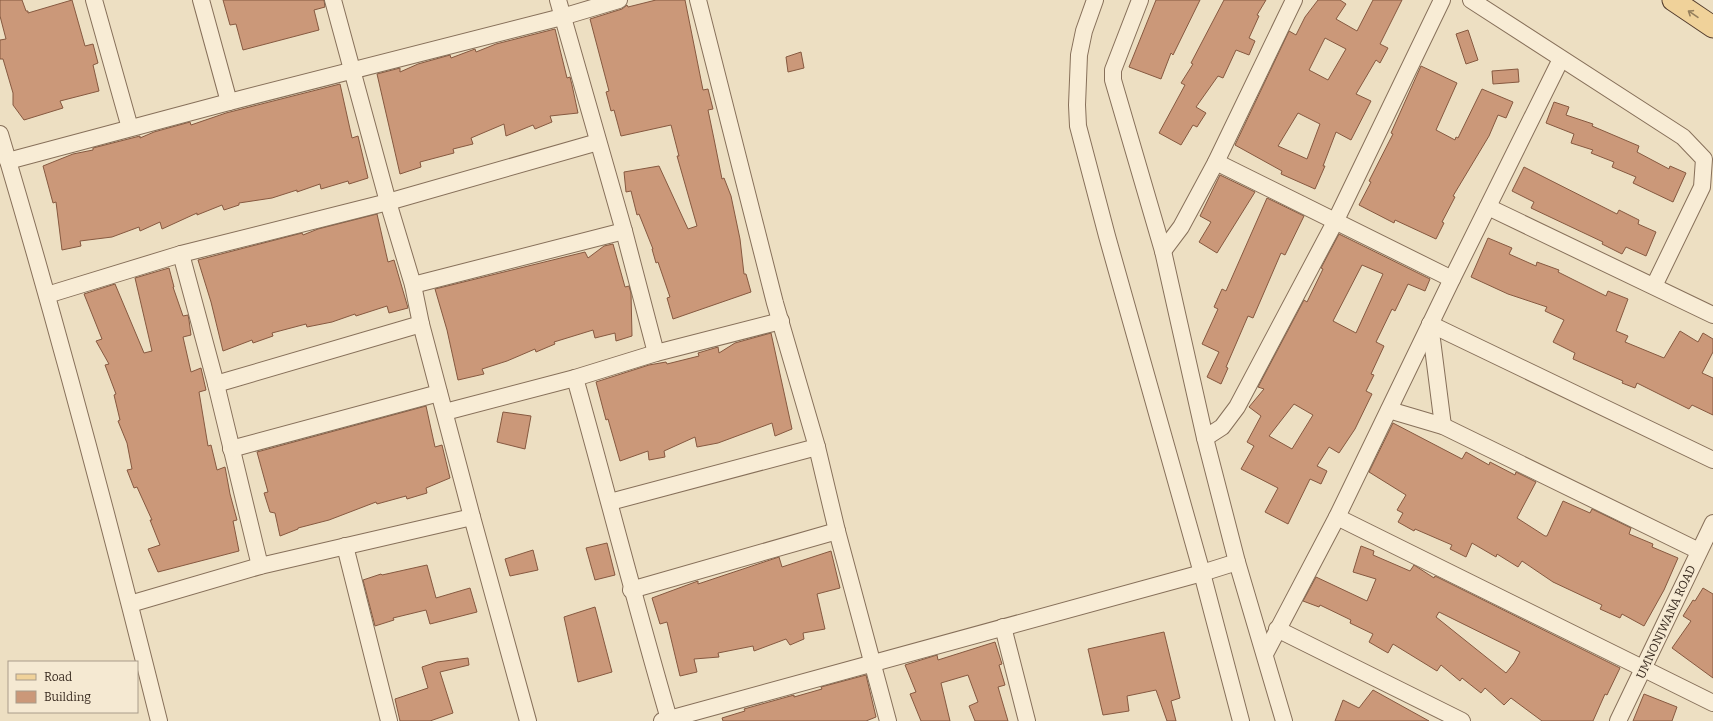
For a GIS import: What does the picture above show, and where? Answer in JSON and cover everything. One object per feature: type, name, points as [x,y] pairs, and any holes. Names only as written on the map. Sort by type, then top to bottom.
[{"type":"main road","points":[[1673,0],[1713,27]]},
{"type":"street","points":[[94,0],[130,128]]},
{"type":"street","points":[[201,0],[229,102]]},
{"type":"street","points":[[333,0],[351,71],[413,285],[421,324],[439,393],[528,721]]},
{"type":"street","points":[[558,0],[624,231],[656,353]]},
{"type":"street","points":[[8,161],[229,102],[562,17],[619,0]]},
{"type":"street","points":[[698,0],[781,321],[817,447],[837,531],[888,721]]},
{"type":"street","points":[[1095,0],[1084,31],[1079,55],[1077,105],[1078,126],[1107,236],[1202,573],[1241,721]]},
{"type":"street","points":[[1140,0],[1113,70],[1113,80],[1163,251],[1205,438],[1237,562],[1284,721]]},
{"type":"street","points":[[1163,251],[1181,227],[1216,162],[1294,0]]},
{"type":"street","points":[[1205,438],[1222,427],[1237,407],[1335,222],[1442,0]]},
{"type":"street","points":[[1471,0],[1683,137],[1704,159],[1702,187],[1654,286]]},
{"type":"street","points":[[1265,654],[1337,517],[1452,279],[1561,59]]},
{"type":"street","points":[[0,134],[47,295],[130,604],[159,721]]},
{"type":"street","points":[[47,295],[181,254],[388,202],[598,142]]},
{"type":"street","points":[[1216,162],[1452,279]]},
{"type":"street","points":[[1488,207],[1713,315]]},
{"type":"street","points":[[413,285],[624,231]]},
{"type":"street","points":[[181,254],[216,384],[260,566]]},
{"type":"street","points":[[445,412],[575,378],[656,353],[781,321]]},
{"type":"street","points":[[216,384],[421,324]]},
{"type":"street","points":[[1430,324],[1443,426]]},
{"type":"street","points":[[1430,324],[1713,460]]},
{"type":"street","points":[[575,378],[610,502],[666,720],[1202,573],[1237,562]]},
{"type":"street","points":[[231,448],[439,393]]},
{"type":"street","points":[[1388,410],[1443,426],[1699,551]]},
{"type":"street","points":[[610,502],[817,447]]},
{"type":"street","points":[[130,604],[260,566],[472,517]]},
{"type":"street","points":[[1337,517],[1713,703]]},
{"type":"street","name":"UMNONJWANA ROAD","points":[[1618,721],[1713,523]]},
{"type":"street","points":[[632,590],[837,531]]},
{"type":"street","points":[[345,546],[389,721]]},
{"type":"street","points":[[1003,627],[1027,721]]},
{"type":"street","points":[[1277,629],[1462,721]]},
{"type":"building","points":[[0,0],[22,0],[28,13],[72,0],[85,46],[93,44],[98,63],[93,65],[99,91],[60,101],[63,108],[24,120],[13,105],[13,93],[3,59],[0,59],[0,40],[6,39],[0,16]]},
{"type":"building","points":[[223,0],[324,0],[325,7],[314,10],[319,30],[243,50],[236,24],[230,25]]},
{"type":"building","points":[[656,0],[685,0],[703,90],[708,89],[713,109],[708,110],[722,179],[724,178],[731,196],[740,239],[744,274],[746,274],[751,292],[673,319],[667,298],[670,297],[658,262],[656,263],[653,249],[639,214],[637,215],[631,191],[626,192],[624,172],[659,166],[688,229],[697,226],[677,156],[679,156],[671,125],[621,136],[614,110],[611,111],[606,92],[609,91],[590,19],[622,9],[627,5],[628,7]]},
{"type":"building","points":[[1156,0],[1200,0],[1173,55],[1171,53],[1161,79],[1129,67]]},
{"type":"building","points":[[1224,0],[1266,0],[1257,15],[1259,16],[1249,38],[1255,41],[1249,55],[1236,50],[1223,78],[1218,76],[1196,107],[1206,113],[1197,127],[1193,125],[1181,145],[1159,133],[1185,85],[1181,83],[1193,64],[1191,63]]},
{"type":"building","points":[[1318,0],[1340,0],[1346,4],[1336,19],[1357,31],[1373,0],[1402,0],[1380,44],[1388,48],[1380,63],[1376,60],[1356,94],[1371,101],[1351,140],[1336,132],[1323,166],[1325,166],[1315,189],[1281,174],[1282,171],[1235,145],[1289,31],[1296,35],[1305,17]],"holes":[[[1325,38],[1346,49],[1328,80],[1309,70]],[[1298,113],[1320,124],[1307,159],[1278,146]]]},
{"type":"building","points":[[555,29],[567,78],[570,77],[578,113],[550,116],[552,122],[535,129],[533,125],[506,136],[504,124],[471,138],[473,144],[453,149],[454,153],[420,162],[421,167],[400,174],[377,74],[400,68],[400,72],[418,64],[450,55],[451,58],[475,49],[476,52],[496,44]]},
{"type":"building","points":[[1468,30],[1478,60],[1466,64],[1456,34]]},
{"type":"building","points":[[801,52],[804,68],[788,72],[786,57]]},
{"type":"building","points":[[1421,66],[1457,83],[1436,130],[1455,140],[1456,137],[1458,138],[1482,89],[1513,102],[1506,118],[1498,115],[1489,136],[1453,196],[1455,197],[1442,222],[1444,223],[1436,239],[1395,220],[1394,223],[1359,205],[1371,182],[1369,181],[1393,134],[1391,133]]},
{"type":"building","points":[[1518,69],[1519,82],[1493,84],[1492,71]]},
{"type":"building","points":[[340,84],[352,138],[358,136],[368,178],[349,184],[348,181],[321,189],[320,184],[297,192],[297,190],[272,198],[239,203],[239,205],[224,210],[222,205],[197,215],[197,213],[162,229],[160,222],[140,231],[139,227],[112,237],[80,241],[81,246],[62,250],[56,202],[53,203],[43,166],[73,154],[93,150],[93,148],[140,136],[140,138],[154,132],[190,122],[191,125],[226,113]]},
{"type":"building","points":[[1554,102],[1569,107],[1566,115],[1593,124],[1592,126],[1639,146],[1637,152],[1669,169],[1670,166],[1686,173],[1673,202],[1633,183],[1636,177],[1612,167],[1614,162],[1591,153],[1593,150],[1571,143],[1574,134],[1546,123]]},
{"type":"building","points":[[1524,167],[1617,214],[1619,210],[1639,220],[1638,224],[1656,232],[1646,256],[1626,247],[1622,254],[1602,244],[1603,242],[1531,208],[1534,202],[1512,191]]},
{"type":"building","points":[[1220,175],[1255,192],[1217,253],[1199,242],[1211,222],[1200,216]]},
{"type":"building","points":[[1267,198],[1304,216],[1285,255],[1281,253],[1253,318],[1248,316],[1226,367],[1228,368],[1221,384],[1207,377],[1219,352],[1202,344],[1218,309],[1214,307],[1222,289],[1226,291]]},
{"type":"building","points":[[377,214],[388,262],[394,260],[408,308],[389,313],[387,306],[356,316],[355,314],[332,322],[307,327],[306,324],[272,333],[273,336],[253,343],[252,340],[223,351],[211,302],[198,260],[302,233],[303,235],[318,229]]},
{"type":"building","points":[[1339,234],[1430,279],[1425,291],[1408,284],[1395,311],[1392,309],[1376,342],[1384,346],[1371,374],[1374,375],[1366,391],[1372,394],[1355,429],[1339,453],[1329,447],[1317,466],[1327,471],[1321,484],[1310,479],[1288,524],[1265,512],[1278,488],[1241,469],[1254,446],[1247,442],[1261,416],[1249,407],[1264,389],[1258,387],[1304,300],[1307,302],[1323,269],[1321,268]],"holes":[[[1362,265],[1383,274],[1356,333],[1333,321]],[[1294,404],[1313,415],[1292,449],[1269,436]]]},
{"type":"building","points":[[1488,238],[1512,248],[1509,254],[1536,266],[1537,262],[1559,270],[1558,272],[1606,296],[1608,291],[1628,299],[1616,331],[1628,336],[1625,342],[1664,358],[1680,331],[1698,342],[1703,333],[1713,339],[1713,352],[1702,373],[1713,378],[1713,415],[1692,405],[1689,409],[1637,383],[1635,388],[1622,383],[1623,381],[1573,359],[1575,353],[1553,342],[1564,320],[1545,311],[1547,307],[1508,294],[1471,277]]},
{"type":"building","points":[[613,244],[625,287],[629,286],[631,293],[632,336],[616,341],[615,333],[595,338],[593,330],[554,342],[555,344],[536,352],[535,349],[507,361],[482,369],[484,374],[458,380],[447,330],[435,289],[585,252],[588,258],[604,246]]},
{"type":"building","points":[[169,268],[173,287],[183,316],[188,315],[191,335],[183,337],[191,372],[201,368],[206,390],[199,392],[208,446],[211,445],[217,470],[225,467],[237,520],[233,521],[239,551],[158,572],[148,549],[160,545],[150,520],[152,520],[137,487],[134,488],[127,470],[132,469],[127,443],[118,421],[120,420],[114,395],[116,394],[105,365],[109,364],[96,341],[102,339],[84,294],[115,284],[144,353],[152,351],[135,278]]},
{"type":"building","points":[[771,333],[792,429],[775,436],[772,423],[718,443],[697,447],[695,437],[664,451],[665,457],[649,460],[648,451],[620,461],[608,419],[606,420],[596,382],[649,365],[666,362],[667,364],[699,356],[698,353],[718,347],[719,353],[735,343]]},
{"type":"building","points":[[426,406],[435,447],[442,445],[450,478],[426,488],[427,493],[407,499],[406,496],[377,504],[376,502],[329,520],[298,528],[280,536],[275,513],[270,512],[264,493],[268,492],[257,452]]},
{"type":"building","points":[[503,412],[531,416],[525,449],[497,442]]},
{"type":"building","points":[[1393,423],[1462,459],[1466,452],[1489,465],[1490,462],[1515,475],[1516,472],[1536,482],[1517,518],[1545,536],[1547,536],[1563,501],[1590,513],[1592,509],[1631,528],[1629,534],[1653,544],[1652,547],[1678,558],[1664,590],[1644,626],[1622,614],[1620,618],[1600,609],[1602,605],[1553,582],[1522,561],[1518,567],[1497,554],[1496,557],[1472,543],[1466,557],[1450,549],[1452,545],[1415,529],[1414,531],[1398,522],[1403,513],[1397,510],[1406,495],[1369,472]]},
{"type":"building","points":[[607,543],[615,575],[595,580],[586,548]]},
{"type":"building","points":[[1361,546],[1374,551],[1373,555],[1410,571],[1414,565],[1434,578],[1435,576],[1620,668],[1607,695],[1605,694],[1593,721],[1542,721],[1511,698],[1504,705],[1485,688],[1481,693],[1462,678],[1460,681],[1441,665],[1437,671],[1393,644],[1388,653],[1369,642],[1373,634],[1350,623],[1351,620],[1320,605],[1319,607],[1303,601],[1316,577],[1367,601],[1376,579],[1353,572]],"holes":[[[1439,612],[1520,652],[1506,673],[1436,617]]]},
{"type":"building","points":[[533,550],[538,570],[510,576],[505,559]]},
{"type":"building","points":[[831,551],[840,588],[817,594],[825,629],[803,633],[804,639],[790,645],[786,639],[754,651],[753,646],[718,653],[719,657],[694,659],[697,672],[680,676],[667,622],[660,624],[652,598],[698,581],[698,584],[779,557],[782,567]]},
{"type":"building","points":[[427,565],[436,598],[470,588],[477,612],[430,624],[426,610],[393,618],[394,620],[375,626],[363,580],[381,574]]},
{"type":"building","points":[[1703,588],[1713,594],[1713,678],[1672,648],[1691,621],[1683,616]]},
{"type":"building","points":[[595,607],[612,672],[578,682],[564,617]]},
{"type":"building","points":[[1164,632],[1180,698],[1171,701],[1176,721],[1167,721],[1156,690],[1127,696],[1129,711],[1103,715],[1088,649]]},
{"type":"building","points":[[995,642],[1002,664],[999,665],[1005,685],[998,687],[1008,721],[975,721],[969,706],[978,702],[968,675],[941,683],[950,721],[921,721],[910,694],[916,692],[905,665],[937,655],[938,660]]},
{"type":"building","points":[[468,658],[469,665],[440,672],[453,713],[430,721],[400,721],[395,699],[428,688],[422,667],[437,662]]},
{"type":"building","points":[[866,675],[876,717],[866,721],[723,721],[722,718],[745,711],[744,709],[794,695],[794,697],[822,689],[821,687]]},
{"type":"building","points":[[1373,690],[1429,721],[1335,721],[1343,700],[1359,708]]},
{"type":"building","points":[[1644,694],[1677,707],[1672,721],[1633,721]]}]
